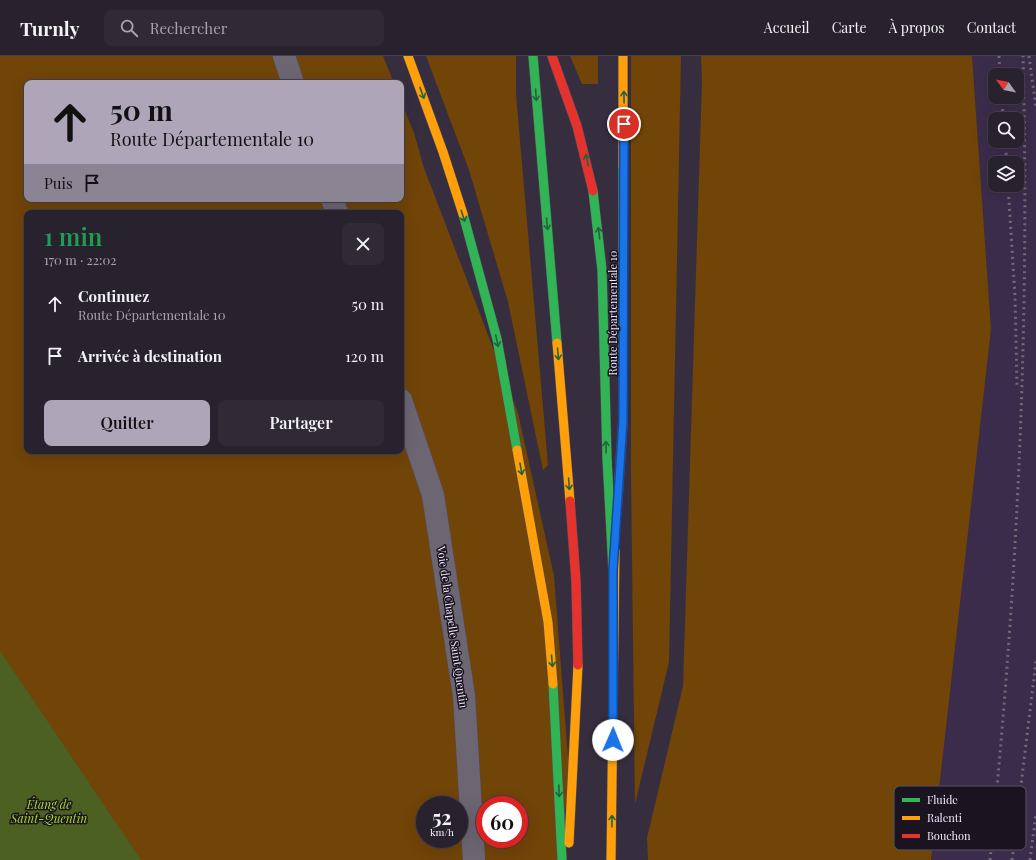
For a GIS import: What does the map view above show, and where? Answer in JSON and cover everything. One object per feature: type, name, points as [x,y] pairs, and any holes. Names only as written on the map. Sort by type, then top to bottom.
[{"type":"main road","points":[[408,56],[443,152],[470,235],[497,339],[548,622],[554,693],[562,860]]},
{"type":"main road","points":[[533,56],[576,581],[578,671],[568,860]]},
{"type":"main road","points":[[552,56],[576,120],[594,198],[601,248],[604,290],[606,473],[613,570],[611,860]]},
{"type":"main road","name":"Route Départementale 10","points":[[613,570],[623,421],[623,56]]},
{"type":"street","points":[[284,56],[292,80]]},
{"type":"street","name":"Voie de la Chapelle Saint Quentin","points":[[404,409],[433,495],[464,696],[474,860]]},
{"type":"shaded area","points":[[0,56],[383,56],[393,80],[24,80],[24,202],[404,202],[404,108],[414,133],[424,168],[518,413],[554,576],[570,783],[557,860],[0,860]]},
{"type":"shaded area","points":[[426,56],[516,56],[516,94],[548,465],[543,470],[508,302],[469,170]]},
{"type":"shaded area","points":[[570,56],[598,56],[598,84],[582,84]]},
{"type":"shaded area","points":[[631,56],[681,56],[669,662],[635,804],[631,476]]},
{"type":"shaded area","points":[[701,56],[972,56],[991,329],[939,786],[894,786],[894,850],[932,850],[931,860],[648,860],[647,838],[683,686],[702,81]]},
{"type":"shaded area","points":[[972,56],[1036,56],[1036,860],[931,860],[932,850],[1026,850],[1026,786],[939,786],[991,329]]},
{"type":"water","name":"Étang de Saint-Quentin","points":[[0,651],[141,860],[0,860]]},
{"type":"railway","points":[[999,56],[1000,68]]},
{"type":"railway","points":[[997,786],[1008,660],[1023,358],[1025,258],[1023,56]]},
{"type":"railway","points":[[1029,56],[1036,108]]},
{"type":"railway","points":[[1002,104],[1003,112]]},
{"type":"railway","points":[[1006,148],[1006,156]]},
{"type":"railway","points":[[1008,192],[1015,296],[1017,386]]},
{"type":"railway","points":[[1021,786],[1036,661]]},
{"type":"railway","points":[[1030,860],[1036,814]]},
{"type":"railway","points":[[990,860],[991,850]]},
{"type":"railway","points":[[1012,860],[1013,850]]},
{"type":"traffic: fast","points":[[533,56],[557,343]]},
{"type":"traffic: fast","points":[[623,167],[623,383]]},
{"type":"traffic: fast","points":[[593,191],[602,270],[607,458],[613,570]]},
{"type":"traffic: fast","points":[[463,214],[497,339],[517,450]]},
{"type":"traffic: fast","points":[[553,684],[562,860]]},
{"type":"traffic: slow","points":[[408,56],[443,152],[463,214]]},
{"type":"traffic: slow","points":[[623,56],[623,167]]},
{"type":"traffic: slow","points":[[557,343],[570,501]]},
{"type":"traffic: slow","points":[[517,450],[548,622],[553,684]]},
{"type":"traffic: slow","points":[[611,860],[615,551]]},
{"type":"traffic: slow","points":[[569,843],[578,665]]},
{"type":"traffic: jam","points":[[552,56],[577,126],[593,191]]},
{"type":"traffic: jam","points":[[617,511],[623,421],[623,383]]},
{"type":"traffic: jam","points":[[570,501],[576,581],[578,665]]},
{"type":"route","points":[[613,740],[613,570],[623,421],[624,124]]}]
